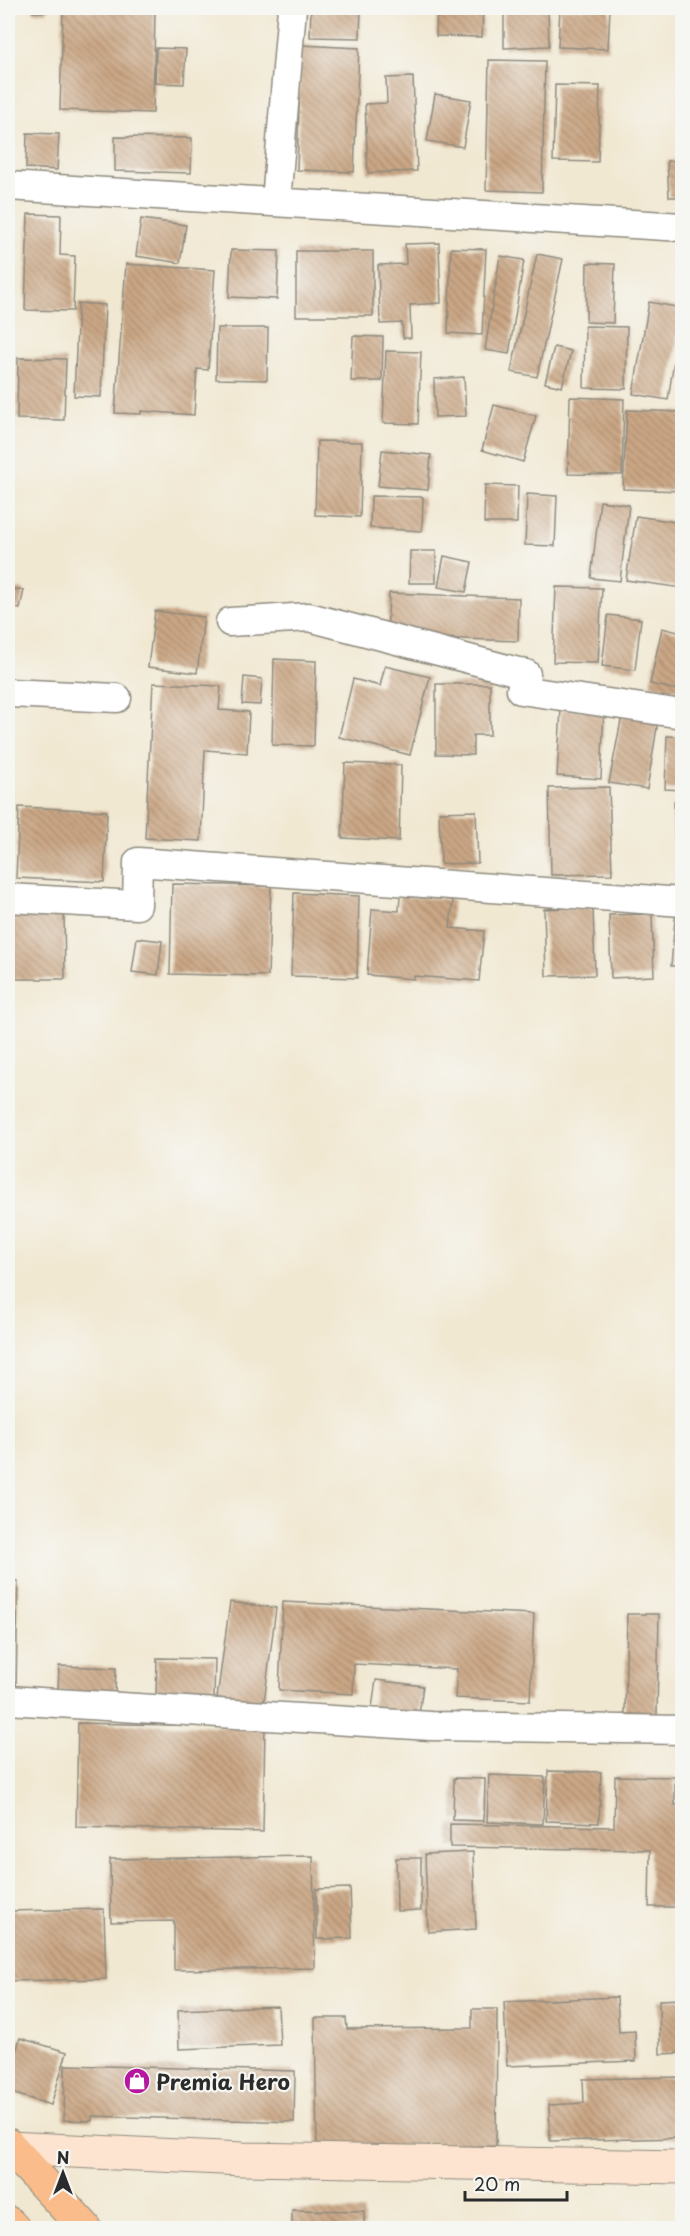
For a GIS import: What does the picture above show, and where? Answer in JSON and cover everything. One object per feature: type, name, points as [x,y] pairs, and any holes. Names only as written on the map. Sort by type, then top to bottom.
[{"type":"main road","points":[[8,2147],[243,2159],[682,2167]]},
{"type":"main road","points":[[8,2147],[85,2229]]},
{"type":"main road","points":[[8,2223],[13,2229]]},
{"type":"street","points":[[276,202],[292,8]]},
{"type":"street","points":[[8,186],[682,227]]},
{"type":"street","points":[[230,622],[309,617],[526,674],[521,690],[682,714]]},
{"type":"street","points":[[8,693],[117,698]]},
{"type":"street","points":[[8,898],[137,905],[138,862],[682,902]]},
{"type":"street","points":[[8,1700],[431,1725],[682,1730]]},
{"type":"building","points":[[33,8],[47,8],[47,12],[33,12]]},
{"type":"building","points":[[311,8],[361,8],[360,38],[310,37]]},
{"type":"building","points":[[437,8],[483,8],[482,37],[436,36]]},
{"type":"building","points":[[504,8],[548,8],[549,46],[504,48]]},
{"type":"building","points":[[560,8],[610,8],[608,49],[558,47]]},
{"type":"building","points":[[63,9],[155,12],[153,113],[60,110]]},
{"type":"building","points":[[301,45],[359,48],[354,172],[297,170]]},
{"type":"building","points":[[156,48],[186,49],[184,84],[155,83]]},
{"type":"building","points":[[489,60],[545,61],[542,192],[486,190]]},
{"type":"building","points":[[413,77],[417,171],[368,173],[365,104],[387,103],[386,78]]},
{"type":"building","points":[[555,85],[600,86],[598,162],[553,161]]},
{"type":"building","points":[[435,94],[471,100],[463,147],[427,141]]},
{"type":"building","points":[[27,133],[59,134],[57,170],[26,168]]},
{"type":"building","points":[[115,137],[192,138],[191,173],[115,171]]},
{"type":"building","points":[[682,160],[682,197],[669,197],[667,161]]},
{"type":"building","points":[[28,214],[61,215],[60,255],[75,256],[73,311],[25,310]]},
{"type":"building","points":[[141,219],[186,225],[180,263],[136,256]]},
{"type":"building","points":[[439,243],[441,303],[410,305],[411,338],[403,338],[402,323],[380,324],[378,265],[406,264],[405,244]]},
{"type":"building","points":[[451,248],[486,249],[482,335],[448,333]]},
{"type":"building","points":[[231,250],[279,251],[277,299],[229,297]]},
{"type":"building","points":[[296,251],[373,251],[373,316],[296,316]]},
{"type":"building","points":[[537,254],[563,259],[537,377],[511,372]]},
{"type":"building","points":[[500,256],[524,260],[509,354],[485,350]]},
{"type":"building","points":[[587,263],[615,264],[613,323],[586,322]]},
{"type":"building","points":[[126,264],[215,270],[208,370],[197,369],[194,415],[141,411],[141,414],[115,413]]},
{"type":"building","points":[[649,302],[682,308],[668,400],[633,394]]},
{"type":"building","points":[[78,303],[105,305],[101,397],[74,396]]},
{"type":"building","points":[[585,326],[627,327],[626,389],[584,388]]},
{"type":"building","points":[[217,328],[268,328],[267,380],[216,379]]},
{"type":"building","points":[[353,336],[383,337],[382,381],[351,381]]},
{"type":"building","points":[[554,347],[571,351],[562,387],[545,383]]},
{"type":"building","points":[[386,351],[421,352],[418,424],[383,423]]},
{"type":"building","points":[[18,358],[66,359],[64,420],[17,419]]},
{"type":"building","points":[[464,377],[466,416],[435,417],[434,379]]},
{"type":"building","points":[[570,397],[624,399],[622,475],[568,474]]},
{"type":"building","points":[[494,405],[536,416],[523,462],[482,450]]},
{"type":"building","points":[[627,410],[682,412],[682,491],[623,489]]},
{"type":"building","points":[[317,441],[362,442],[360,517],[315,515]]},
{"type":"building","points":[[382,450],[431,455],[428,490],[378,486]]},
{"type":"building","points":[[485,485],[518,486],[517,523],[484,523]]},
{"type":"building","points":[[527,494],[557,496],[555,546],[525,545]]},
{"type":"building","points":[[371,496],[423,497],[422,531],[370,528]]},
{"type":"building","points":[[600,501],[629,505],[620,581],[591,578]]},
{"type":"building","points":[[636,516],[682,523],[682,588],[626,580]]},
{"type":"building","points":[[410,551],[436,551],[436,583],[409,583]]},
{"type":"building","points":[[444,556],[472,562],[466,592],[438,587]]},
{"type":"building","points":[[556,587],[602,588],[598,663],[553,662]]},
{"type":"building","points":[[8,588],[24,590],[20,609],[8,607]]},
{"type":"building","points":[[389,593],[519,598],[518,641],[387,636]]},
{"type":"building","points":[[155,611],[204,617],[197,673],[148,667]]},
{"type":"building","points":[[608,615],[641,619],[635,670],[602,666]]},
{"type":"building","points":[[662,628],[682,633],[682,691],[650,684]]},
{"type":"building","points":[[274,659],[316,661],[314,746],[272,745]]},
{"type":"building","points":[[385,666],[430,677],[410,755],[339,737],[353,679],[380,686]]},
{"type":"building","points":[[244,677],[262,679],[260,705],[242,704]]},
{"type":"building","points":[[153,683],[221,686],[219,710],[249,712],[247,753],[205,750],[201,841],[145,838]]},
{"type":"building","points":[[436,684],[490,684],[490,735],[473,735],[473,755],[436,754]]},
{"type":"building","points":[[561,709],[604,711],[601,779],[557,776]]},
{"type":"building","points":[[622,715],[658,721],[647,789],[609,783]]},
{"type":"building","points":[[667,736],[682,737],[682,790],[665,789]]},
{"type":"building","points":[[345,763],[401,765],[399,841],[342,838]]},
{"type":"building","points":[[609,787],[612,874],[551,875],[549,788]]},
{"type":"building","points":[[674,801],[682,801],[682,865],[675,865]]},
{"type":"building","points":[[19,807],[107,811],[104,882],[16,878]]},
{"type":"building","points":[[476,811],[478,863],[441,864],[439,812]]},
{"type":"building","points":[[172,884],[271,886],[268,976],[170,974]]},
{"type":"building","points":[[294,893],[359,896],[357,978],[291,976]]},
{"type":"building","points":[[400,896],[453,900],[450,928],[484,931],[479,981],[367,975],[372,909],[399,911]]},
{"type":"building","points":[[593,907],[595,975],[546,976],[544,909]]},
{"type":"building","points":[[676,907],[682,908],[682,966],[671,966]]},
{"type":"building","points":[[64,912],[65,979],[8,979],[8,913]]},
{"type":"building","points":[[652,914],[654,976],[611,978],[609,915]]},
{"type":"building","points":[[137,938],[162,941],[158,975],[132,972]]},
{"type":"building","points":[[8,1581],[18,1581],[16,1689],[8,1689]]},
{"type":"building","points":[[230,1602],[276,1608],[264,1703],[217,1698]]},
{"type":"building","points":[[283,1602],[534,1614],[530,1701],[455,1698],[457,1669],[354,1664],[353,1694],[279,1690]]},
{"type":"building","points":[[627,1614],[659,1614],[657,1715],[625,1714]]},
{"type":"building","points":[[157,1658],[215,1659],[214,1699],[156,1697]]},
{"type":"building","points":[[59,1666],[116,1668],[115,1693],[58,1692]]},
{"type":"building","points":[[376,1680],[423,1686],[419,1715],[372,1708]]},
{"type":"building","points":[[78,1723],[265,1727],[263,1832],[76,1827]]},
{"type":"building","points":[[548,1771],[601,1772],[599,1823],[546,1821]]},
{"type":"building","points":[[489,1775],[545,1777],[543,1824],[487,1822]]},
{"type":"building","points":[[615,1776],[675,1777],[675,1805],[682,1805],[682,1907],[649,1907],[650,1850],[450,1847],[450,1824],[614,1827]]},
{"type":"building","points":[[454,1778],[485,1779],[484,1821],[453,1820]]},
{"type":"building","points":[[473,1852],[476,1929],[428,1932],[425,1854]]},
{"type":"building","points":[[313,1856],[315,1968],[174,1970],[174,1921],[111,1922],[110,1859]]},
{"type":"building","points":[[396,1858],[421,1858],[421,1910],[397,1911]]},
{"type":"building","points":[[350,1888],[352,1938],[317,1939],[316,1889]]},
{"type":"building","points":[[104,1909],[106,1979],[8,1981],[8,1911]]},
{"type":"building","points":[[617,1997],[619,2032],[635,2031],[636,2061],[507,2066],[504,2002]]},
{"type":"building","points":[[682,1999],[682,2053],[660,2054],[659,2000]]},
{"type":"building","points":[[278,2006],[280,2045],[179,2049],[178,2010]]},
{"type":"building","points":[[472,2009],[497,2009],[496,2146],[317,2149],[315,2018],[346,2018],[347,2029],[472,2028]]},
{"type":"building","points":[[20,2038],[67,2052],[51,2105],[8,2092],[8,2082]]},
{"type":"building","points":[[65,2065],[295,2071],[294,2122],[92,2116],[92,2121],[64,2120]]},
{"type":"building","points":[[682,2077],[682,2138],[550,2141],[549,2105],[584,2103],[583,2079]]},
{"type":"building","points":[[292,2210],[364,2211],[364,2228],[292,2228]]},
{"type":"place","name":"Premia Hero","points":[[137,2081]]}]
